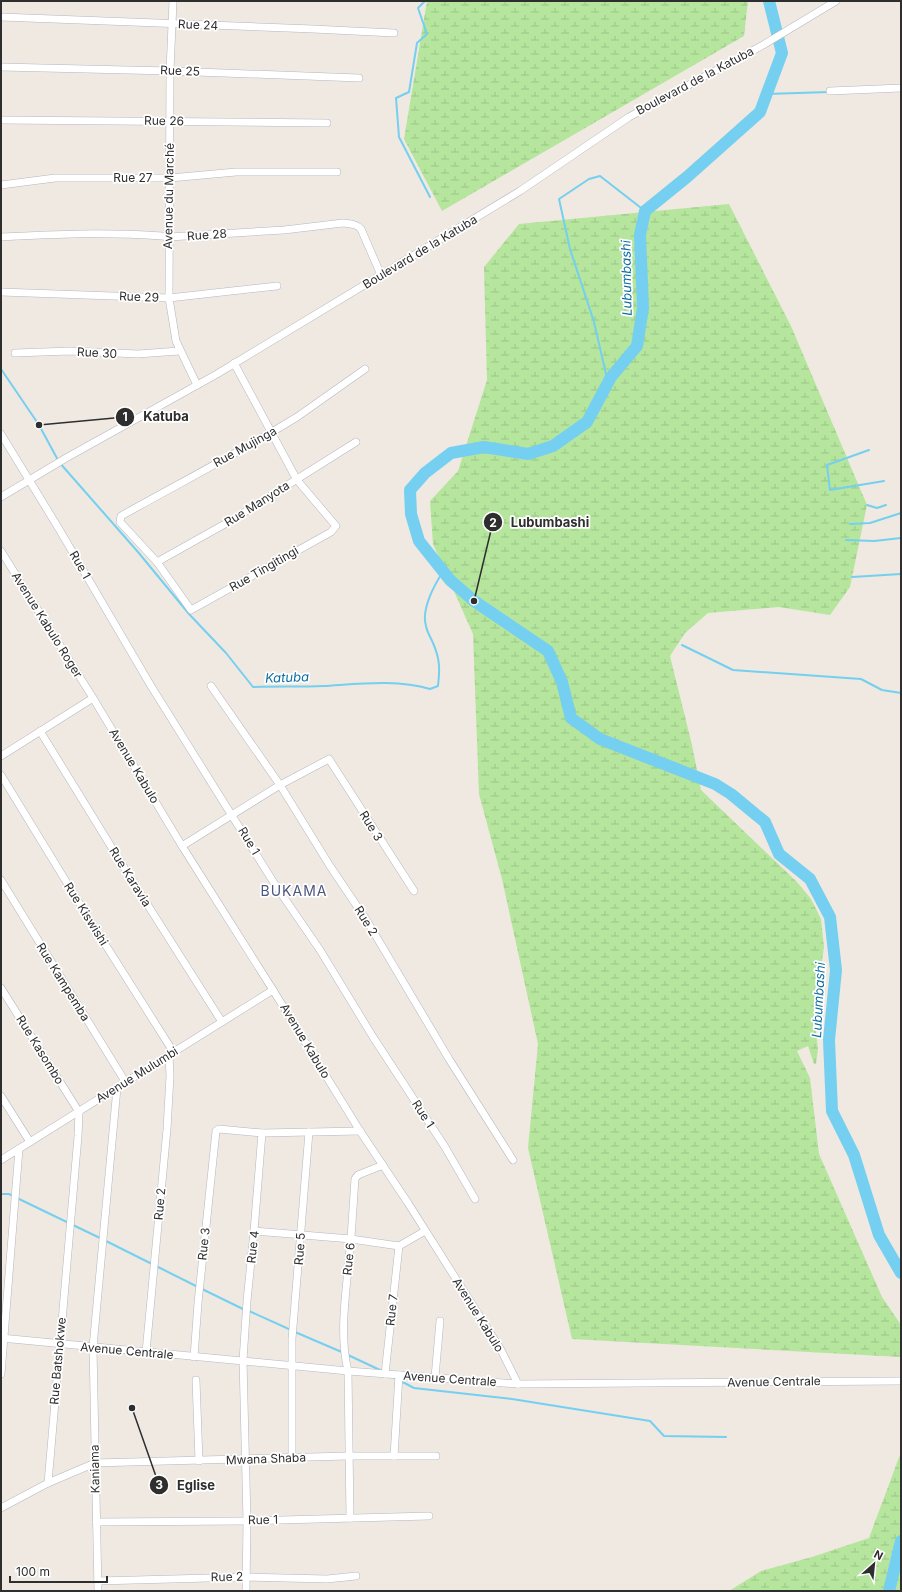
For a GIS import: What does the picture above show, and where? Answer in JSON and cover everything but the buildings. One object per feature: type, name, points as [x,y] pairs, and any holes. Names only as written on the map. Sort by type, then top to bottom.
[{"type":"street","name":"Avenue du Marché","points":[[173,1],[170,71],[169,298],[179,351],[197,386]]},
{"type":"street","name":"Boulevard de la Katuba","points":[[1,497],[66,458],[197,386],[381,275],[520,191],[629,118],[763,45],[836,1]]},
{"type":"street","name":"Rue 24","points":[[1,17],[394,33]]},
{"type":"street","name":"Rue 25","points":[[1,67],[359,78]]},
{"type":"street","points":[[830,91],[901,88]]},
{"type":"street","name":"Rue 26","points":[[1,120],[327,123]]},
{"type":"street","name":"Rue 27","points":[[1,185],[55,178],[170,178],[236,172],[337,172]]},
{"type":"street","name":"Rue 28","points":[[1,237],[69,233],[119,233],[169,237],[284,230],[343,223],[352,224],[361,229],[381,275]]},
{"type":"street","name":"Rue 29","points":[[1,292],[169,298],[277,286]]},
{"type":"street","name":"Rue 30","points":[[15,353],[70,351],[138,354],[179,351]]},
{"type":"street","points":[[234,363],[296,480]]},
{"type":"street","name":"Rue Mujinga","points":[[157,562],[120,522],[121,516],[298,417],[365,369]]},
{"type":"street","name":"Rue 1","points":[[1,434],[155,693],[274,883],[320,950],[373,1036],[445,1147],[475,1199]]},
{"type":"street","name":"Rue Manyota","points":[[157,562],[232,520],[356,442]]},
{"type":"street","name":"Rue Tingitingi","points":[[157,562],[191,610],[331,532],[336,526],[296,480]]},
{"type":"street","name":"Avenue Kabulo Roger","points":[[1,551],[93,698]]},
{"type":"street","name":"Rue 2","points":[[212,686],[280,785],[330,866],[367,921],[449,1058],[513,1160]]},
{"type":"street","points":[[1,756],[93,698]]},
{"type":"street","name":"Avenue Kabulo","points":[[93,698],[182,846],[360,1130],[501,1350],[518,1384]]},
{"type":"street","name":"Rue Karavia","points":[[40,731],[128,874],[222,1022]]},
{"type":"street","name":"Rue 3","points":[[280,785],[329,760],[414,891]]},
{"type":"street","name":"Rue Kiswishi","points":[[1,775],[172,1054]]},
{"type":"street","points":[[182,846],[280,785]]},
{"type":"street","name":"Rue Kampemba","points":[[1,880],[126,1083]]},
{"type":"street","name":"Rue Kasombo","points":[[1,988],[79,1112]]},
{"type":"street","name":"Avenue Mulumbi","points":[[1,1160],[273,990]]},
{"type":"street","name":"Rue 2","points":[[146,1352],[167,1129],[172,1054]]},
{"type":"street","points":[[93,1347],[117,1088]]},
{"type":"street","points":[[1,1096],[30,1142]]},
{"type":"street","name":"Rue Batshokwe","points":[[48,1483],[79,1112]]},
{"type":"street","name":"Rue 3","points":[[194,1357],[198,1303],[216,1131],[219,1129],[262,1133]]},
{"type":"street","points":[[262,1133],[360,1130]]},
{"type":"street","name":"Rue 5","points":[[292,1458],[292,1365],[309,1132]]},
{"type":"street","name":"Rue 4","points":[[246,1591],[247,1521],[244,1460],[243,1360],[262,1133]]},
{"type":"street","points":[[1,1374],[19,1149]]},
{"type":"street","name":"Rue 6","points":[[350,1518],[348,1371],[345,1359],[343,1322],[355,1179],[358,1175],[383,1165]]},
{"type":"street","points":[[254,1231],[351,1239],[399,1246],[425,1231]]},
{"type":"street","name":"Rue 7","points":[[385,1374],[399,1246]]},
{"type":"street","points":[[435,1377],[440,1321]]},
{"type":"street","name":"Avenue Centrale","points":[[3,1339],[194,1357],[243,1360],[348,1371],[518,1384],[901,1381]]},
{"type":"street","name":"Kaniama","points":[[93,1347],[98,1591]]},
{"type":"street","points":[[394,1456],[398,1375]]},
{"type":"street","points":[[196,1380],[199,1461]]},
{"type":"street","name":"Mwana Shaba","points":[[95,1463],[348,1456],[436,1456]]},
{"type":"street","points":[[1,1508],[48,1483],[95,1463]]},
{"type":"street","name":"Rue 1","points":[[96,1522],[247,1521],[429,1516]]},
{"type":"street","name":"Rue 2","points":[[98,1581],[246,1577],[327,1579],[356,1576]]},
{"type":"green space","points":[[427,1],[748,1],[744,36],[442,211],[404,139]]},
{"type":"green space","points":[[729,204],[791,326],[867,505],[850,587],[830,615],[779,607],[708,613],[685,633],[670,656],[692,745],[701,790],[797,882],[811,899],[821,919],[824,947],[814,1016],[818,1049],[816,1064],[814,1064],[808,1046],[797,1051],[810,1078],[819,1154],[882,1297],[901,1325],[901,1357],[572,1339],[528,1148],[538,1044],[502,879],[479,794],[473,634],[433,544],[430,501],[458,471],[487,380],[484,267],[519,224]]},
{"type":"green space","points":[[901,1452],[901,1591],[729,1591],[761,1571],[812,1557],[869,1538]]},
{"type":"waterway","points":[[425,1],[418,8],[427,34],[417,43],[409,92],[396,98],[399,137],[430,197]]},
{"type":"waterway","name":"Lubumbashi","points":[[769,1],[782,53],[760,112],[687,177],[645,211],[640,235],[643,308],[637,346],[611,377],[587,422],[553,446],[528,454],[484,447],[451,453],[425,473],[410,490],[411,514],[419,541],[450,580],[474,601],[548,651],[562,682],[571,718],[600,739],[715,784],[731,794],[765,822],[779,854],[810,879],[830,917],[836,970],[829,1040],[832,1111],[854,1155],[879,1235],[901,1273]]},
{"type":"waterway","points":[[766,94],[829,92]]},
{"type":"waterway","points":[[608,383],[594,322],[570,249],[559,199],[589,179],[600,176],[645,211]]},
{"type":"waterway","name":"Katuba","points":[[1,369],[39,425],[59,462],[138,552],[189,614],[226,653],[253,687],[377,683],[404,684],[430,689],[438,686],[438,659],[427,630],[425,613],[429,598],[443,572]]},
{"type":"waterway","points":[[869,450],[827,465],[830,490],[884,481]]},
{"type":"waterway","points":[[867,505],[877,508],[886,505]]},
{"type":"waterway","points":[[850,524],[870,523],[901,513]]},
{"type":"waterway","points":[[846,540],[874,541],[901,538]]},
{"type":"waterway","points":[[852,577],[901,574]]},
{"type":"waterway","points":[[682,645],[733,670],[861,679],[882,690],[901,693]]},
{"type":"waterway","points":[[1,1194],[9,1194],[13,1196]]},
{"type":"waterway","points":[[17,1198],[102,1239]]},
{"type":"waterway","points":[[106,1241],[152,1264]]},
{"type":"waterway","points":[[156,1266],[198,1287]]},
{"type":"waterway","points":[[202,1289],[245,1310]]},
{"type":"waterway","points":[[249,1311],[291,1330]]},
{"type":"waterway","points":[[295,1332],[344,1353]]},
{"type":"waterway","points":[[348,1355],[380,1370]]},
{"type":"waterway","points":[[393,1377],[414,1388],[512,1399],[650,1421],[664,1436],[726,1437]]},
{"type":"waterway","name":"Lubumbashi","points":[[889,1591],[901,1541]]},
{"type":"place","name":"Katuba","points":[[39,425]]},
{"type":"place","name":"Lubumbashi","points":[[474,601]]},
{"type":"place","name":"Eglise","points":[[132,1408]]},
{"type":"district","name":"BUKAMA","points":[[294,891]]}]
